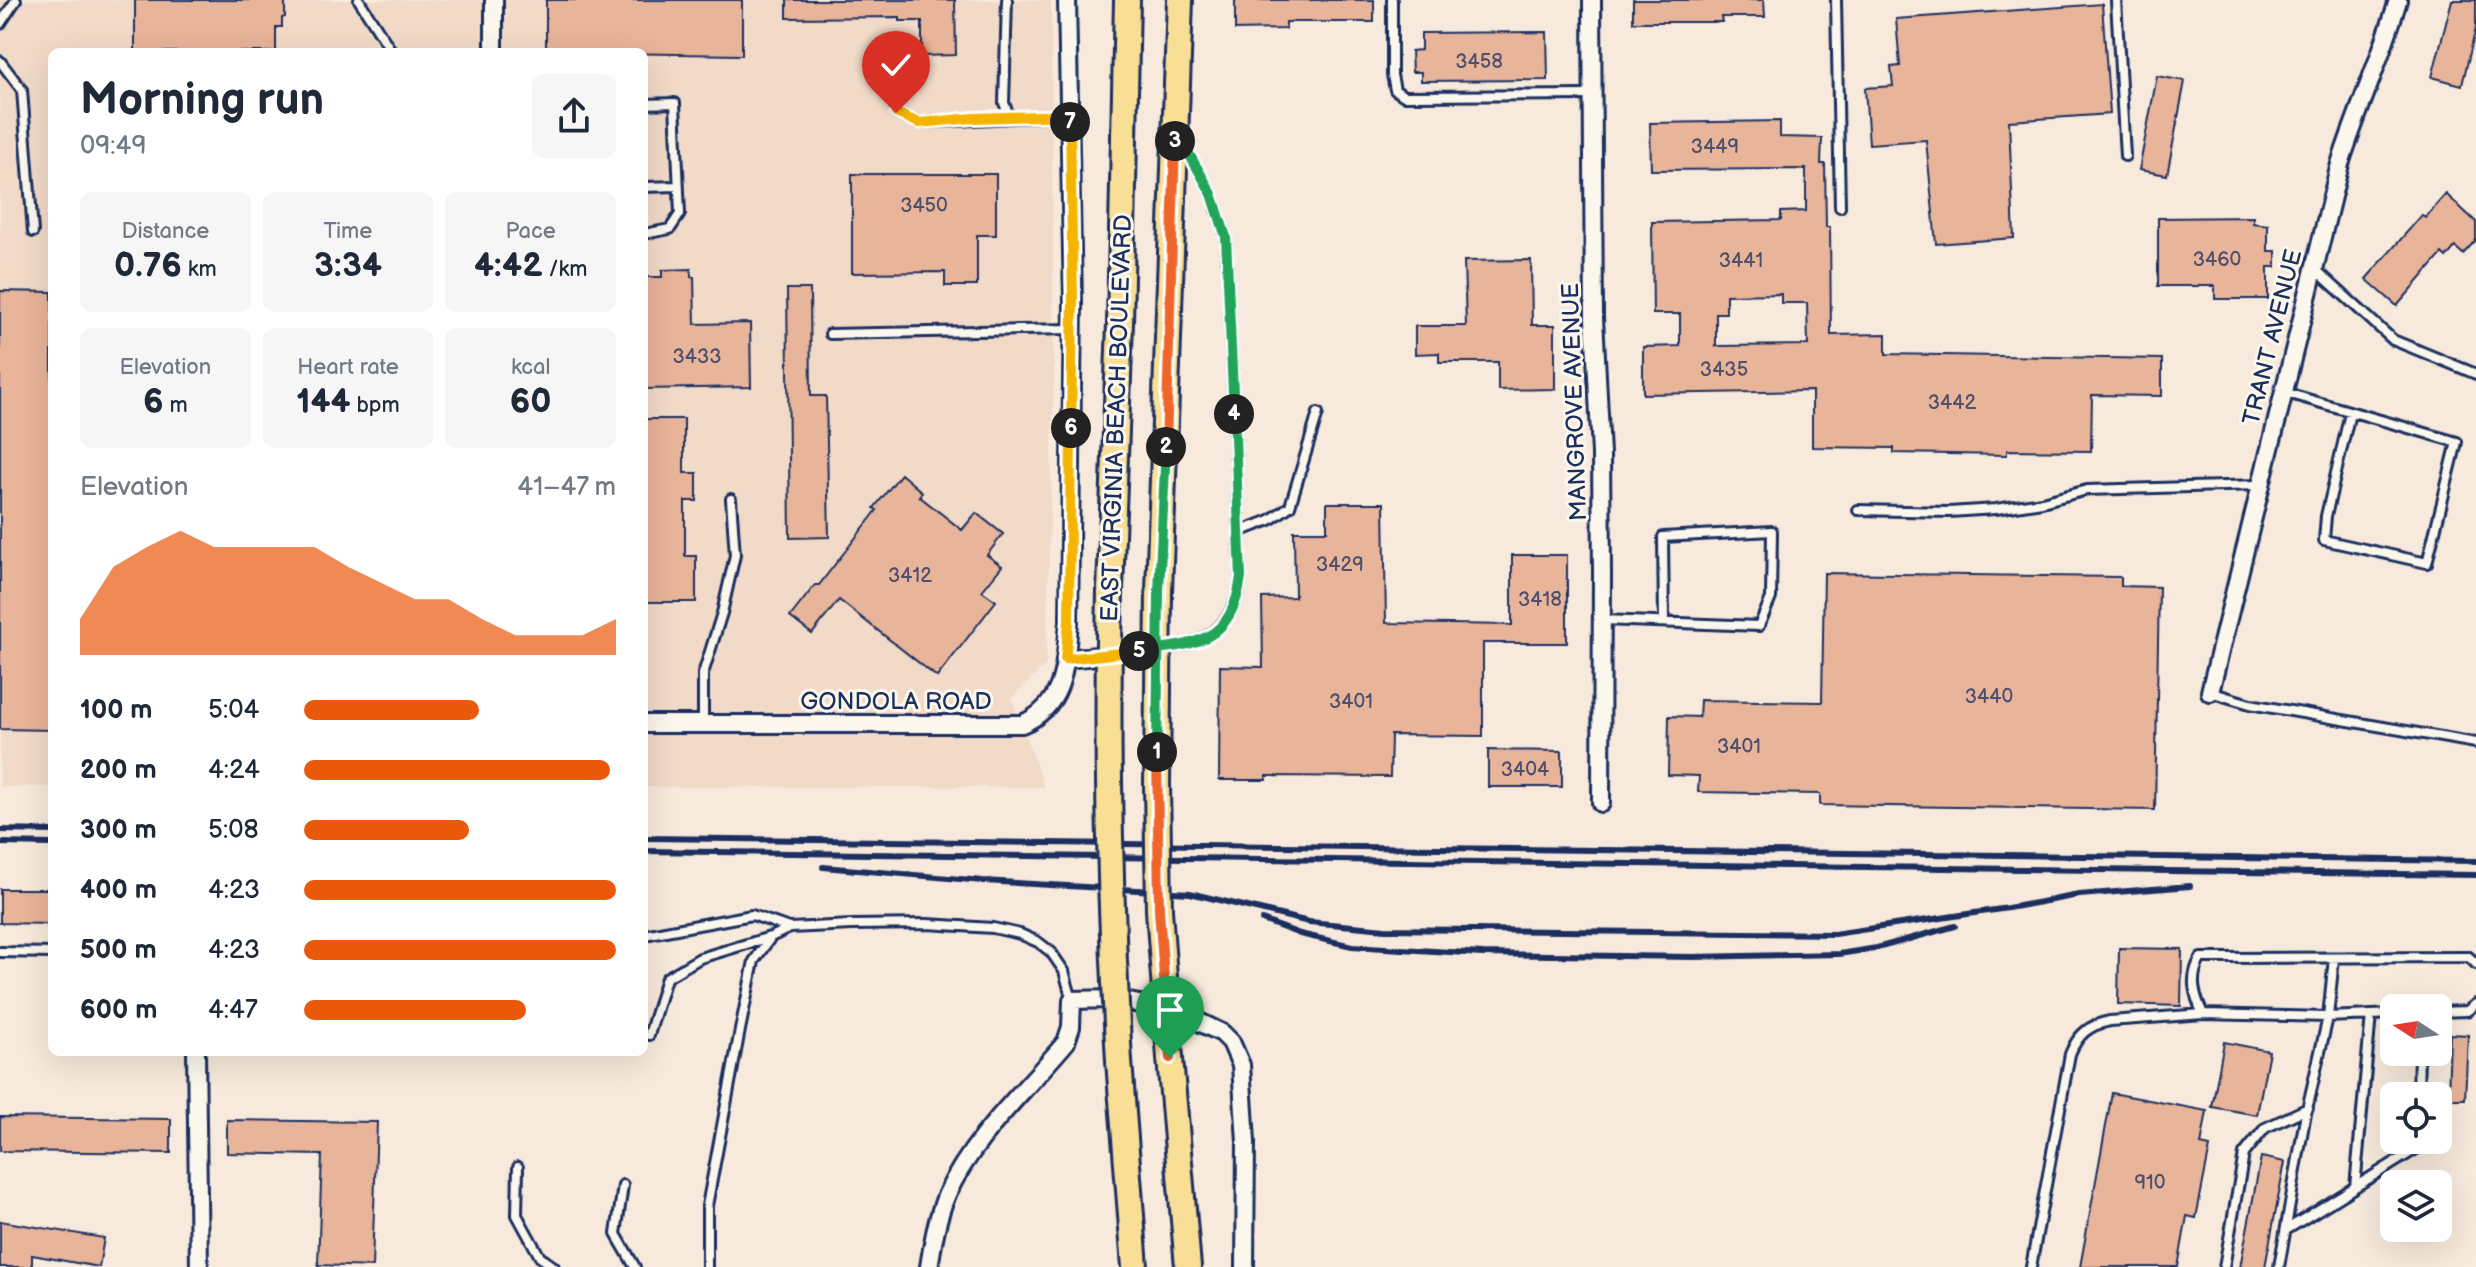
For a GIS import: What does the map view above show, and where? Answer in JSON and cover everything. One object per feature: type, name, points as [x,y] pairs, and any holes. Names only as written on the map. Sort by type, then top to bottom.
[{"type":"main road","name":"EAST VIRGINIA BEACH BOULEVARD","points":[[1127,0],[1107,749],[1111,923],[1135,1267]]},
{"type":"main road","name":"EAST VIRGINIA BEACH BOULEVARD","points":[[1180,0],[1159,591],[1158,894],[1188,1267]]},
{"type":"street","points":[[494,0],[494,48]]},
{"type":"street","name":"EAST VIRGINIA BEACH BOULEVARD","points":[[1065,659],[1069,622],[1073,329],[1067,0]]},
{"type":"street","name":"MANGROVE AVENUE","points":[[1592,0],[1594,318],[1601,454],[1601,803]]},
{"type":"street","name":"TRANT AVENUE","points":[[2210,692],[2340,164],[2387,39],[2398,0]]},
{"type":"street","points":[[1065,659],[1108,655]]},
{"type":"street","name":"GONDOLA ROAD","points":[[648,724],[1022,724],[1036,718],[1050,706],[1058,689],[1065,659]]},
{"type":"street","points":[[929,1267],[934,1234],[947,1196],[965,1161],[980,1139],[1066,1042],[1071,1027],[1072,1000],[1113,999],[1166,1009],[1222,1033],[1231,1042],[1241,1065],[1246,1142],[1245,1267]]},
{"type":"street","points":[[196,1056],[199,1267]]},
{"type":"lane","points":[[0,24],[16,0]]},
{"type":"lane","points":[[359,0],[389,48]]},
{"type":"lane","points":[[1007,0],[1004,103],[1010,118]]},
{"type":"lane","points":[[1392,0],[1392,75],[1395,90],[1404,96],[1593,95]]},
{"type":"lane","points":[[1836,0],[1840,207]]},
{"type":"lane","points":[[2116,0],[2125,156]]},
{"type":"lane","points":[[0,61],[22,90],[33,232]]},
{"type":"lane","points":[[895,63],[896,113],[919,123],[1070,115]]},
{"type":"lane","points":[[648,104],[675,103],[680,214],[670,229],[648,233]]},
{"type":"lane","points":[[1108,655],[1189,646],[1206,638],[1221,625],[1238,599],[1241,577],[1226,237],[1212,194],[1176,131]]},
{"type":"lane","points":[[648,187],[677,186]]},
{"type":"lane","points":[[2314,268],[2393,340],[2476,374]]},
{"type":"lane","points":[[830,334],[1073,329]]},
{"type":"lane","points":[[2282,392],[2457,442],[2427,563],[2324,540],[2326,516],[2350,413]]},
{"type":"lane","points":[[1239,532],[1270,520],[1290,506],[1318,413]]},
{"type":"lane","points":[[1858,510],[1980,510],[2042,502],[2087,490],[2259,485]]},
{"type":"lane","points":[[703,725],[703,674],[722,613],[735,555],[731,499]]},
{"type":"lane","points":[[1602,620],[1759,626],[1771,598],[1772,531],[1663,537],[1664,622]]},
{"type":"lane","points":[[2210,692],[2250,704],[2476,743]]},
{"type":"lane","points":[[648,934],[752,915],[790,928],[927,924],[993,928],[1020,934],[1051,952],[1064,971],[1072,1000]]},
{"type":"lane","points":[[649,1035],[666,978],[700,958],[771,937],[790,928]]},
{"type":"lane","points":[[707,1267],[707,1206],[740,1030],[754,961],[771,937]]},
{"type":"lane","points":[[0,952],[48,953]]},
{"type":"lane","points":[[2203,1014],[2195,999],[2193,980],[2201,958],[2469,957],[2476,964]]},
{"type":"lane","points":[[2279,1267],[2328,1017],[2334,958]]},
{"type":"lane","points":[[2452,1012],[2467,1011],[2476,1004]]},
{"type":"lane","points":[[2031,1267],[2070,1054],[2075,1040],[2096,1024],[2203,1014],[2328,1017],[2380,1015]]},
{"type":"lane","points":[[2355,1187],[2371,1015]]},
{"type":"lane","points":[[2224,1267],[2244,1154],[2265,1128],[2308,1108]]},
{"type":"lane","points":[[2286,1230],[2408,1154]]},
{"type":"lane","points":[[518,1167],[517,1215],[540,1257],[554,1267]]},
{"type":"lane","points":[[623,1185],[616,1234],[635,1267]]},
{"type":"shaded area","points":[[0,0],[1051,0],[1054,381],[1046,665],[1012,698],[1044,787],[648,787],[648,48],[48,48],[48,787],[0,787]]},
{"type":"building","points":[[135,0],[285,0],[282,27],[276,27],[276,48],[135,48]]},
{"type":"building","points":[[546,0],[742,0],[742,55],[648,54],[648,48],[546,48]]},
{"type":"building","points":[[787,0],[955,0],[956,55],[922,56],[922,21],[900,21],[900,17],[787,18]]},
{"type":"building","points":[[1235,0],[1374,0],[1374,22],[1286,22],[1286,29],[1235,30]]},
{"type":"building","points":[[1633,0],[1764,0],[1765,17],[1721,17],[1722,22],[1633,22]]},
{"type":"building","points":[[2452,0],[2476,0],[2476,28],[2462,85],[2432,77]]},
{"type":"building","points":[[2102,4],[2110,114],[2009,121],[2014,238],[1936,244],[1926,140],[1869,144],[1865,88],[1893,86],[1891,67],[1900,66],[1896,19]]},
{"type":"building","points":[[1547,32],[1548,80],[1421,81],[1421,72],[1412,72],[1411,51],[1421,50],[1421,33]]},
{"type":"building","points":[[2157,76],[2185,81],[2167,175],[2139,170]]},
{"type":"building","points":[[1780,121],[1780,137],[1822,138],[1826,227],[1830,227],[1831,335],[1886,334],[1886,354],[2162,359],[2162,396],[2092,395],[2091,451],[2007,450],[2007,455],[1894,453],[1894,448],[1812,447],[1812,391],[1643,394],[1643,347],[1680,346],[1680,314],[1653,314],[1652,222],[1781,220],[1781,212],[1806,211],[1806,169],[1651,170],[1650,123]],"holes":[[[1781,294],[1781,303],[1807,303],[1808,345],[1716,346],[1716,313],[1726,313],[1726,295]]]},
{"type":"building","points":[[852,174],[996,174],[996,235],[977,235],[977,286],[945,286],[945,272],[852,273]]},
{"type":"building","points":[[2446,194],[2476,222],[2476,240],[2463,254],[2455,247],[2446,258],[2442,254],[2397,306],[2366,279],[2422,215],[2425,218]]},
{"type":"building","points":[[2253,217],[2253,223],[2268,225],[2268,251],[2276,251],[2276,267],[2268,267],[2268,299],[2215,299],[2215,286],[2158,286],[2158,218]]},
{"type":"building","points":[[1531,260],[1532,325],[1555,325],[1555,389],[1498,390],[1498,362],[1439,362],[1439,353],[1415,354],[1415,326],[1466,326],[1464,261]]},
{"type":"building","points":[[691,269],[691,277],[694,277],[695,324],[750,323],[751,387],[648,389],[648,277],[662,277],[662,270]]},
{"type":"building","points":[[787,289],[810,289],[811,396],[826,396],[829,537],[790,538]]},
{"type":"building","points":[[0,291],[48,292],[48,730],[0,729]]},
{"type":"building","points":[[648,419],[684,419],[684,473],[697,473],[697,501],[685,501],[685,556],[696,556],[696,602],[648,602]]},
{"type":"building","points":[[901,474],[922,492],[919,496],[962,530],[976,513],[1003,534],[987,555],[1002,566],[982,591],[996,601],[937,677],[839,600],[812,634],[790,617],[815,585],[819,585]]},
{"type":"building","points":[[1327,503],[1384,503],[1386,623],[1512,625],[1512,555],[1567,555],[1567,643],[1483,643],[1483,736],[1391,735],[1390,777],[1266,776],[1266,780],[1219,780],[1220,666],[1263,667],[1262,598],[1295,597],[1294,531],[1327,531]]},
{"type":"building","points":[[1824,573],[2121,577],[2121,586],[2159,587],[2155,810],[1820,805],[1820,794],[1698,792],[1699,776],[1668,775],[1669,716],[1699,717],[1700,700],[1822,702]]},
{"type":"building","points":[[1488,750],[1562,751],[1562,787],[1488,787]]},
{"type":"building","points":[[0,889],[48,889],[48,924],[0,923]]},
{"type":"building","points":[[2119,948],[2182,949],[2181,1006],[2118,1004]]},
{"type":"building","points":[[2452,1034],[2468,1035],[2465,1099],[2452,1099],[2452,1082],[2449,1082]]},
{"type":"building","points":[[2224,1042],[2269,1051],[2257,1115],[2212,1107]]},
{"type":"building","points":[[2112,1093],[2207,1111],[2201,1145],[2210,1147],[2196,1218],[2187,1216],[2178,1267],[2080,1267]]},
{"type":"building","points":[[0,1117],[171,1119],[171,1153],[0,1151]]},
{"type":"building","points":[[227,1120],[377,1122],[372,1267],[318,1265],[322,1155],[227,1153]]},
{"type":"building","points":[[2261,1157],[2285,1162],[2265,1267],[2240,1267]]},
{"type":"building","points":[[0,1221],[104,1238],[99,1267],[32,1255],[32,1267],[0,1267]]},
{"type":"railway","points":[[0,830],[48,831]]},
{"type":"railway","points":[[648,838],[2476,861]]},
{"type":"railway","points":[[0,843],[48,844]]},
{"type":"railway","points":[[648,851],[2476,875]]},
{"type":"railway","points":[[823,867],[983,881],[1190,893],[1309,922],[1385,929],[1834,934],[2079,895],[2190,886]]},
{"type":"railway","points":[[1262,920],[1300,934],[1352,946],[1483,954],[1693,957],[1839,954],[1877,948],[1955,926]]},
{"type":"route","points":[[896,113],[919,123],[1070,115],[1073,302],[1069,622],[1065,659],[1158,649],[1189,646],[1206,638],[1221,625],[1238,599],[1241,577],[1229,275],[1226,237],[1219,210],[1176,131],[1159,591],[1158,688],[1157,785],[1159,910],[1170,1058]]}]
